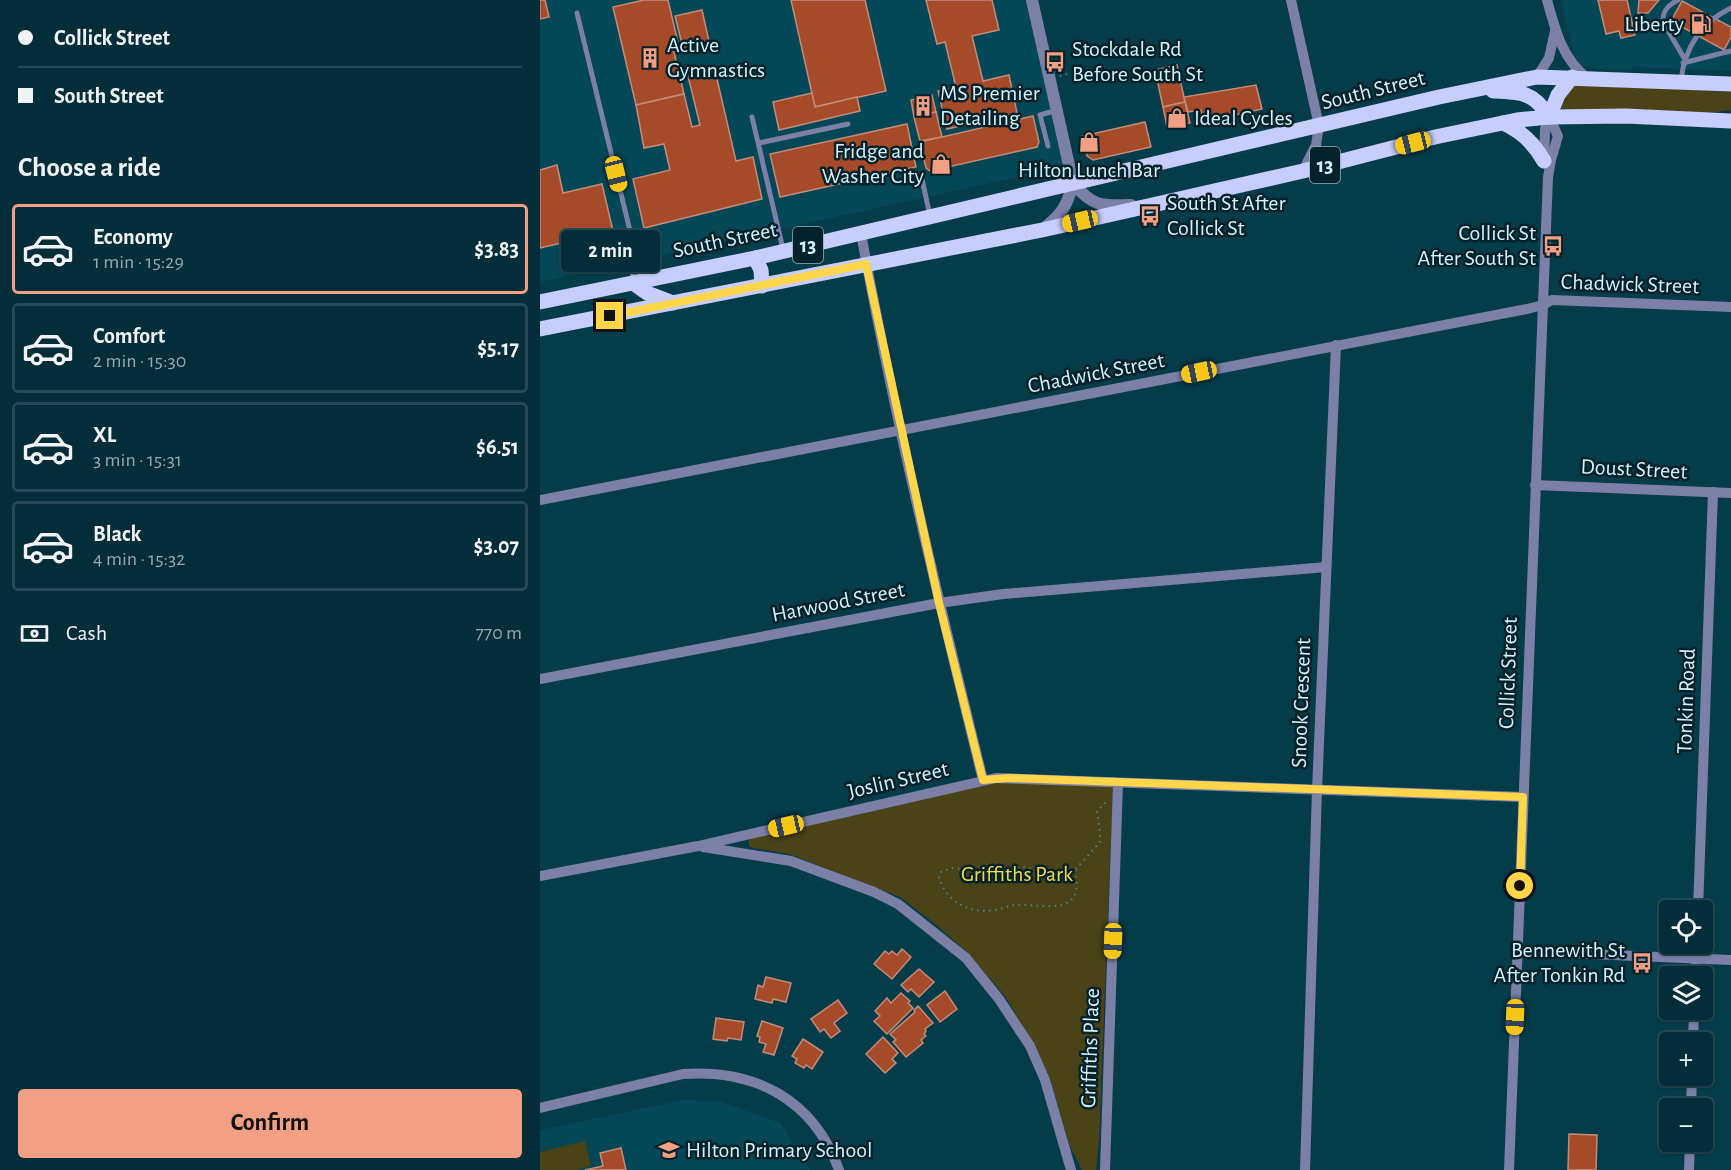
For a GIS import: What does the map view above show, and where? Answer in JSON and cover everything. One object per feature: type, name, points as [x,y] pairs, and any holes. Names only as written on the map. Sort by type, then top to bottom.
[{"type":"main road","name":"South Street","points":[[540,302],[755,258],[1537,77],[1731,84]]},
{"type":"main road","points":[[1549,117],[1558,95],[1579,77]]},
{"type":"main road","points":[[1473,90],[1519,92],[1532,96],[1541,103],[1549,117]]},
{"type":"main road","name":"13","points":[[540,328],[1042,230],[1503,123],[1549,117],[1626,116],[1731,121]]},
{"type":"main road","points":[[1503,123],[1524,135],[1538,150],[1544,161]]},
{"type":"main road","points":[[755,258],[761,270],[762,286]]},
{"type":"main road","points":[[633,283],[647,294],[673,303]]},
{"type":"street","points":[[1032,0],[1073,183],[1086,198],[1100,204],[1146,205]]},
{"type":"street","points":[[1291,0],[1319,126],[1316,145],[1303,171]]},
{"type":"street","points":[[1548,0],[1555,31],[1579,77]]},
{"type":"street","points":[[1537,77],[1549,58],[1555,31]]},
{"type":"street","name":"Collick Street","points":[[1548,177],[1544,161],[1545,129],[1549,117]]},
{"type":"street","name":"Collick Street","points":[[1509,1170],[1548,177],[1557,136],[1549,117]]},
{"type":"street","points":[[1042,230],[1064,209],[1073,183]]},
{"type":"street","points":[[861,232],[939,603],[983,780]]},
{"type":"street","name":"Chadwick Street","points":[[540,500],[1543,305],[1552,300],[1731,307]]},
{"type":"street","name":"Snook Crescent","points":[[1305,1170],[1317,790],[1336,345]]},
{"type":"street","name":"Doust Street","points":[[1535,485],[1731,493]]},
{"type":"street","name":"Tonkin Road","points":[[1698,900],[1713,492]]},
{"type":"street","name":"Harwood Street","points":[[540,679],[939,603],[1003,594],[1326,567]]},
{"type":"street","name":"Joslin Street","points":[[540,876],[698,846],[983,780],[1008,778],[1523,797]]},
{"type":"street","name":"Griffiths Place","points":[[1105,1170],[1118,783]]},
{"type":"street","points":[[698,846],[791,861],[850,882],[898,904],[966,958],[999,999],[1030,1046],[1045,1080],[1071,1170]]},
{"type":"street","points":[[1518,951],[1731,960]]},
{"type":"street","points":[[1696,954],[1696,966]]},
{"type":"street","points":[[541,1104],[683,1074],[707,1072],[724,1074],[762,1084],[794,1103],[804,1112],[827,1143],[840,1170]]},
{"type":"street","points":[[1689,1170],[1690,1152]]},
{"type":"lane","points":[[1678,0],[1666,8],[1662,16],[1684,60]]},
{"type":"lane","points":[[1680,82],[1689,45],[1716,15],[1731,8]]},
{"type":"lane","points":[[577,13],[632,239],[634,258],[631,277],[633,283]]},
{"type":"lane","points":[[1684,60],[1731,51]]},
{"type":"lane","points":[[1048,147],[1040,115],[1057,110]]},
{"type":"lane","points":[[752,117],[784,251]]},
{"type":"lane","points":[[759,144],[848,124]]},
{"type":"lane","points":[[922,179],[931,216]]},
{"type":"lane","points":[[634,258],[656,278]]},
{"type":"path","points":[[1520,262],[1530,262],[1531,249]]},
{"type":"path","points":[[1075,870],[1078,889],[1073,899],[1053,907],[1015,905],[994,910],[968,909],[957,904],[948,896],[939,878],[941,872],[952,868],[979,871],[1023,867],[1063,874],[1075,870],[1100,843],[1097,811],[1108,801],[1118,799]]},
{"type":"shaded area","points":[[540,0],[1038,0],[1072,165],[540,282]]},
{"type":"shaded area","points":[[1561,0],[1731,0],[1731,71],[1632,67],[1631,70],[1594,69],[1577,65]]},
{"type":"shaded area","name":"Hilton Primary School","points":[[683,1100],[722,1102],[780,1123],[810,1170],[540,1170],[540,1130]]},
{"type":"green space","points":[[1578,84],[1731,92],[1731,110],[1708,113],[1633,109],[1561,109],[1566,95]]},
{"type":"green space","name":"Griffiths Park","points":[[1009,782],[1113,787],[1096,1170],[1082,1170],[1069,1144],[1050,1078],[1034,1044],[1004,995],[968,953],[900,897],[789,854],[749,847],[749,838],[982,785]]},
{"type":"green space","points":[[585,1141],[591,1166],[575,1170],[540,1170],[540,1152]]},
{"type":"building","points":[[540,0],[545,0],[549,17],[540,19]]},
{"type":"building","name":"Active Gymnastics","points":[[644,0],[668,0],[680,51],[674,52],[684,94],[636,105],[613,7]]},
{"type":"building","points":[[791,0],[865,0],[886,91],[815,107]]},
{"type":"building","points":[[926,0],[992,0],[999,30],[972,36],[983,81],[1009,75],[1017,113],[947,129],[938,91],[956,87],[945,42],[937,44]]},
{"type":"building","points":[[1598,0],[1627,0],[1635,35],[1621,38],[1619,31],[1606,34]]},
{"type":"building","points":[[1639,0],[1659,0],[1648,13],[1638,13]]},
{"type":"building","name":"Liberty","points":[[1682,1],[1731,27],[1731,37],[1724,50],[1671,21]]},
{"type":"building","points":[[702,10],[710,46],[684,52],[675,16]]},
{"type":"building","points":[[1177,65],[1185,102],[1163,107],[1155,70]]},
{"type":"building","points":[[714,66],[736,161],[753,157],[762,199],[644,228],[633,179],[670,170],[664,144],[644,148],[636,105],[684,94],[692,127],[700,125],[687,72]]},
{"type":"building","points":[[1256,85],[1262,109],[1203,122],[1201,110],[1188,112],[1184,97]]},
{"type":"building","points":[[812,93],[815,107],[857,97],[860,111],[779,130],[773,102]]},
{"type":"building","name":"MS Premier Detailing","points":[[932,95],[936,112],[914,117],[911,100]]},
{"type":"building","name":"Ideal Cycles","points":[[1185,102],[1190,123],[1167,127],[1163,107]]},
{"type":"building","points":[[936,112],[942,137],[920,141],[914,117]]},
{"type":"building","points":[[1033,116],[1039,142],[1037,147],[930,171],[926,168],[920,142]]},
{"type":"building","points":[[1145,122],[1151,147],[1093,160],[1087,156],[1083,136]]},
{"type":"building","points":[[907,124],[916,167],[780,197],[770,154]]},
{"type":"building","points":[[557,165],[563,193],[602,184],[613,231],[540,248],[540,170]]},
{"type":"building","points":[[902,949],[911,957],[892,979],[874,964],[885,951],[889,954],[892,951],[897,955]]},
{"type":"building","points":[[919,969],[934,982],[919,997],[911,989],[908,992],[901,985]]},
{"type":"building","points":[[766,977],[791,983],[786,1002],[773,999],[772,1003],[755,999],[758,985],[763,987]]},
{"type":"building","points":[[945,991],[957,1009],[940,1022],[927,1005]]},
{"type":"building","points":[[901,993],[910,1001],[908,1003],[913,1008],[887,1034],[874,1021],[880,1016],[875,1011],[887,998],[891,1003]]},
{"type":"building","points":[[838,1000],[847,1013],[834,1023],[840,1031],[831,1038],[824,1029],[820,1032],[811,1019]]},
{"type":"building","points":[[918,1006],[933,1023],[925,1029],[926,1036],[921,1040],[923,1043],[906,1057],[893,1042],[896,1040],[890,1034],[915,1012]]},
{"type":"building","points":[[716,1018],[744,1022],[741,1040],[713,1039]]},
{"type":"building","points":[[762,1021],[783,1028],[774,1055],[763,1052],[766,1044],[759,1042],[760,1037],[757,1036]]},
{"type":"building","points":[[883,1037],[898,1053],[892,1059],[896,1063],[885,1073],[866,1054]]},
{"type":"building","points":[[803,1039],[823,1052],[812,1069],[795,1063],[797,1059],[792,1056]]},
{"type":"building","points":[[1569,1134],[1597,1135],[1596,1170],[1568,1170]]},
{"type":"building","points":[[621,1148],[626,1170],[585,1170],[603,1166],[600,1153]]},
{"type":"place","name":"Liberty","points":[[1701,24]]},
{"type":"place","name":"Active Gymnastics","points":[[650,58]]},
{"type":"place","name":"Stockdale Rd Before South St","points":[[1055,62]]},
{"type":"place","name":"MS Premier Detailing","points":[[923,106]]},
{"type":"place","name":"Ideal Cycles","points":[[1177,118]]},
{"type":"place","name":"Hilton Lunch Bar","points":[[1089,142]]},
{"type":"place","name":"Fridge and Washer City","points":[[941,164]]},
{"type":"place","name":"South St After Collick St","points":[[1150,216]]},
{"type":"place","name":"Collick St After South St","points":[[1553,246]]},
{"type":"place","name":"Bennewith St After Tonkin Rd","points":[[1642,963]]},
{"type":"place","name":"Hilton Primary School","points":[[669,1150]]},
{"type":"route","points":[[610,316],[866,264],[939,603],[983,780],[1008,778],[1523,797],[1520,886]]}]
